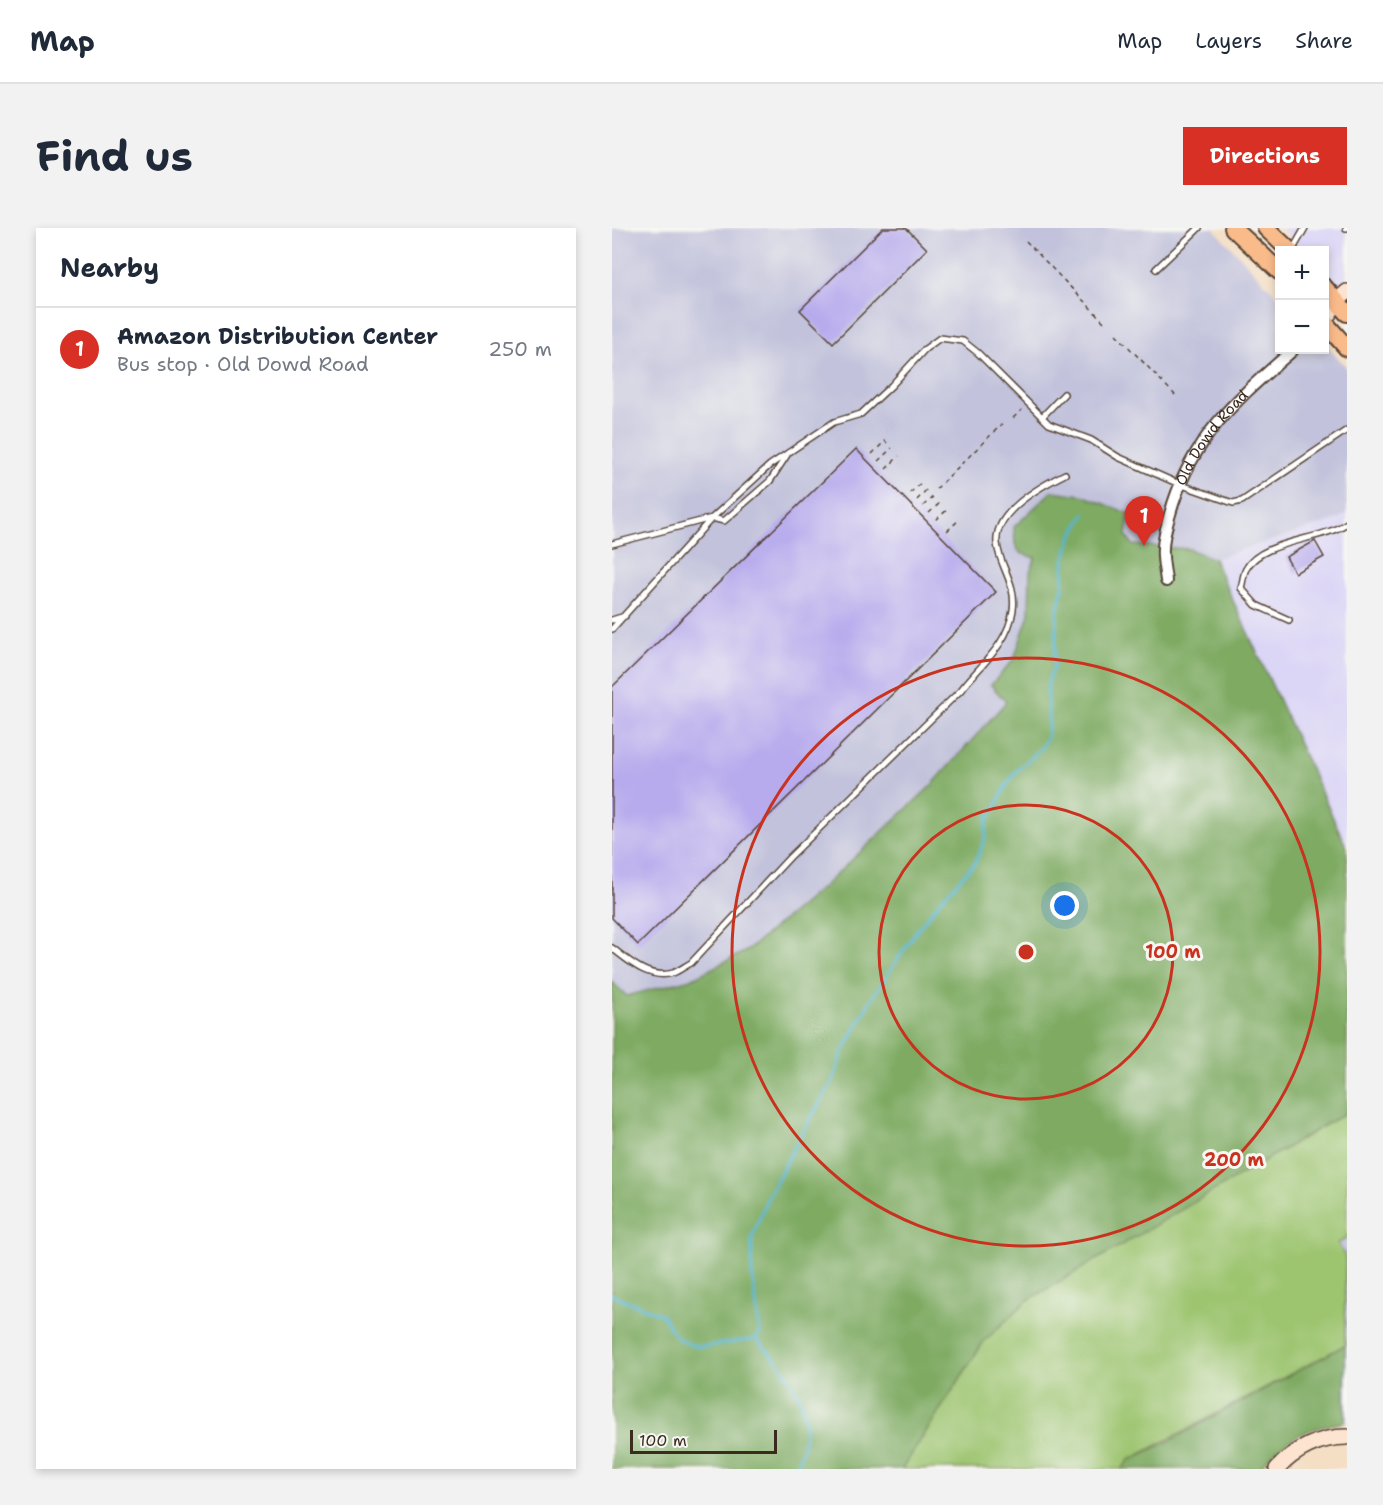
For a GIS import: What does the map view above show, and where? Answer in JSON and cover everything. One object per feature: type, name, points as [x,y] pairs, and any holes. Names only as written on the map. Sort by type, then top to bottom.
[{"type":"main road","points":[[1233,228],[1275,267]]},
{"type":"main road","points":[[1266,228],[1286,246]]},
{"type":"main road","points":[[1329,291],[1345,305],[1329,318]]},
{"type":"main road","points":[[1329,328],[1347,348]]},
{"type":"main road","points":[[1277,1469],[1291,1455],[1311,1444],[1335,1437],[1347,1437]]},
{"type":"street","name":"Old Dowd Road","points":[[1166,581],[1162,548],[1179,484],[1195,451],[1213,425],[1234,402],[1288,354]]},
{"type":"lane","points":[[1156,269],[1198,228]]},
{"type":"lane","points":[[1294,246],[1305,228]]},
{"type":"lane","points":[[612,629],[712,518],[770,465],[834,422],[861,414],[925,349],[940,338],[963,341],[1049,424],[1091,440],[1118,457],[1179,484],[1233,502],[1242,501],[1347,430]]},
{"type":"lane","points":[[1042,417],[1064,394]]},
{"type":"lane","points":[[612,544],[712,518],[724,521],[770,481],[788,453]]},
{"type":"lane","points":[[612,948],[638,968],[657,975],[674,973],[691,963],[790,857],[966,683],[1004,640],[1012,617],[1012,590],[997,543],[1005,518],[1036,489],[1065,474]]},
{"type":"lane","points":[[1289,620],[1256,605],[1242,588],[1246,569],[1262,553],[1338,529],[1347,523]]},
{"type":"lane","points":[[612,620],[625,616]]},
{"type":"path","points":[[1026,241],[1104,322]]},
{"type":"path","points":[[1116,334],[1175,395]]},
{"type":"path","points":[[1013,418],[1022,409]]},
{"type":"path","points":[[936,489],[1002,424]]},
{"type":"path","points":[[872,454],[885,441],[887,443]]},
{"type":"path","points":[[878,461],[892,448]]},
{"type":"path","points":[[886,468],[899,456]]},
{"type":"path","points":[[910,493],[923,481]]},
{"type":"path","points":[[917,500],[929,487]]},
{"type":"path","points":[[922,506],[936,494]]},
{"type":"path","points":[[929,513],[942,501]]},
{"type":"path","points":[[936,520],[949,508]]},
{"type":"path","points":[[947,531],[960,519]]},
{"type":"path","points":[[953,525],[956,528]]},
{"type":"shaded area","points":[[612,228],[1213,228],[1275,294],[1275,354],[1329,354],[1329,348],[1347,368],[1347,513],[1338,519],[1214,559],[1189,549],[981,883],[612,1011]]},
{"type":"shaded area","points":[[1281,228],[1347,228],[1346,286],[1339,287],[1329,276],[1329,246],[1299,246]]},
{"type":"shaded area","points":[[1347,513],[1346,846],[1214,559],[1338,519]]},
{"type":"shaded area","points":[[1347,1238],[1347,1423],[1345,1422],[1345,1258],[1338,1242]]},
{"type":"green space","points":[[1052,491],[1082,495],[1130,514],[1126,535],[1133,545],[1189,549],[1214,559],[1347,848],[1347,1112],[1028,1300],[984,1341],[902,1469],[612,1469],[612,982],[627,996],[691,979],[748,950],[825,885],[931,786],[1006,702],[991,685],[1014,659],[1029,614],[1030,572],[1035,558],[1020,553],[1015,544],[1014,527]]},
{"type":"green space","points":[[1347,1112],[1347,1238],[1338,1243],[1345,1257],[1345,1345],[1129,1460],[1122,1469],[902,1469],[984,1341],[1028,1300]]},
{"type":"green space","points":[[1345,1345],[1345,1422],[1297,1436],[1278,1449],[1259,1469],[1122,1469],[1129,1460],[1169,1441]]},
{"type":"building","points":[[883,228],[906,228],[927,249],[833,343],[800,310]]},
{"type":"building","points":[[856,449],[996,592],[638,945],[612,918],[612,687]]},
{"type":"building","points":[[1315,541],[1324,557],[1295,573],[1286,557]]},
{"type":"waterway","points":[[756,1339],[760,1333],[752,1273],[752,1237],[767,1199],[833,1081],[842,1054],[870,1001],[917,930],[975,863],[985,839],[988,816],[990,817],[1013,776],[1046,740],[1049,726],[1048,682],[1054,668],[1057,611],[1063,588],[1064,562],[1072,535],[1085,514]]},
{"type":"waterway","points":[[612,1295],[662,1315],[676,1337],[691,1345],[701,1347],[756,1339]]},
{"type":"waterway","points":[[756,1339],[782,1367],[800,1398],[805,1432],[802,1450],[795,1469]]},
{"type":"place","name":"Amazon Distribution Center","points":[[1144,546]]}]
